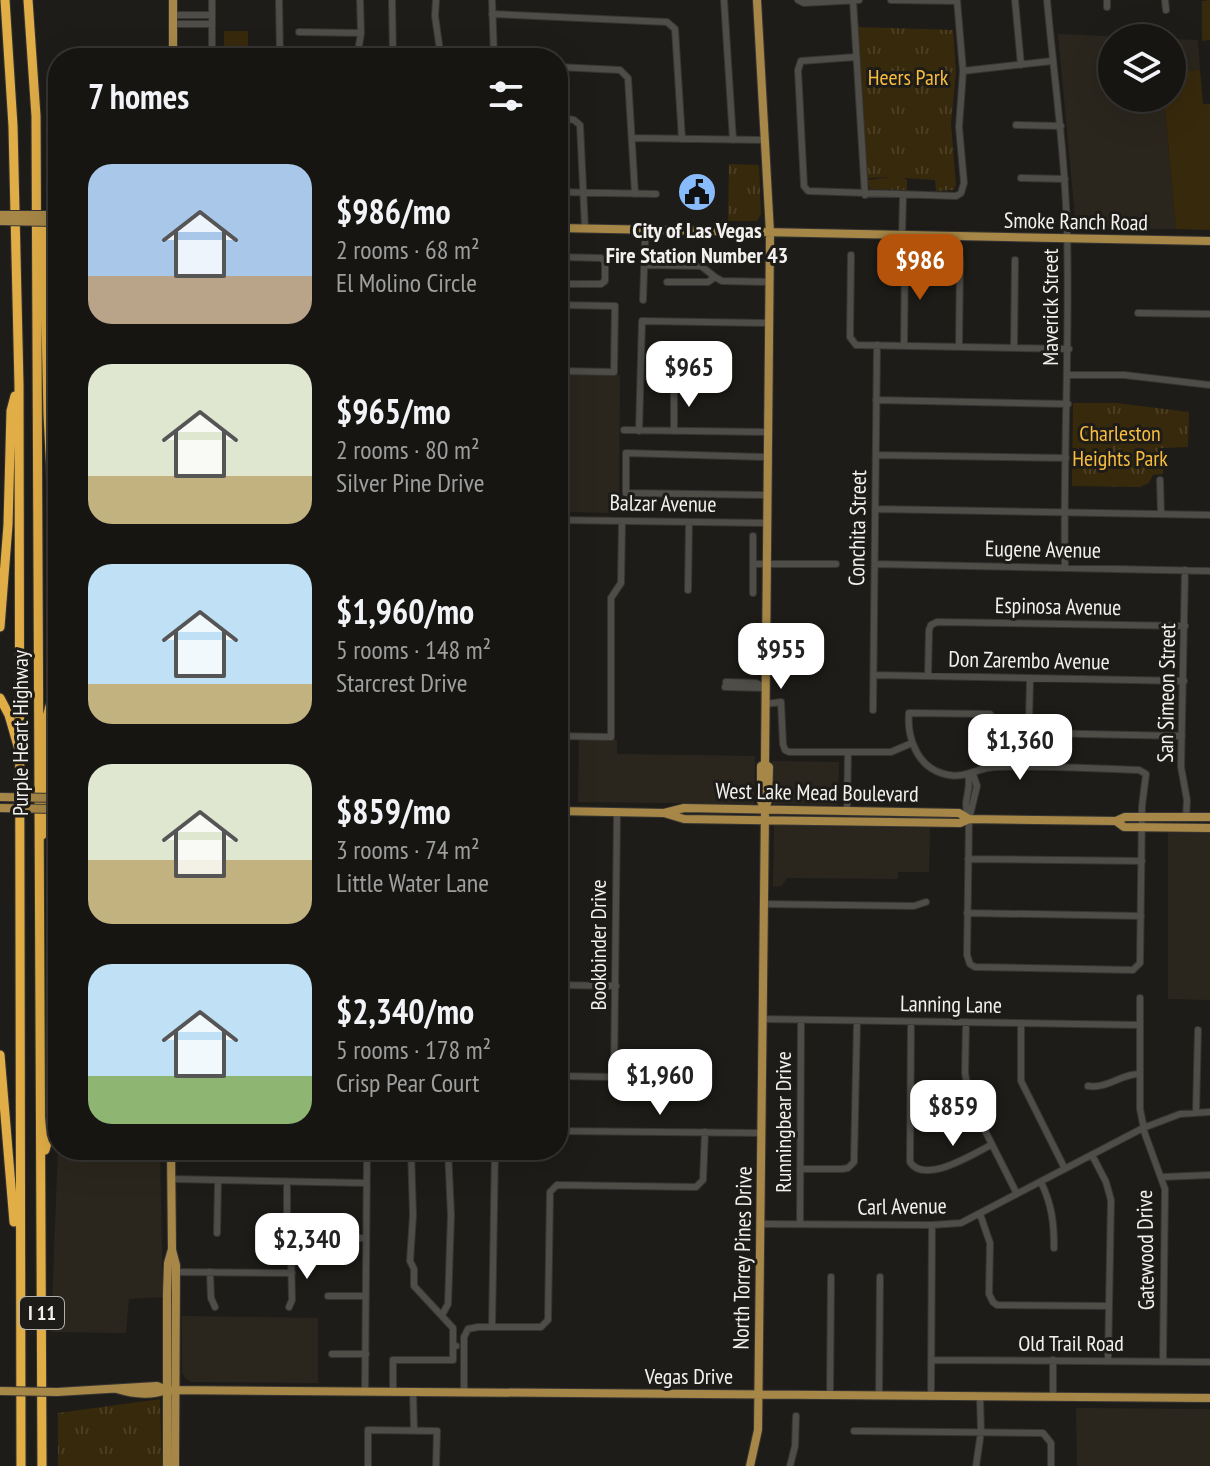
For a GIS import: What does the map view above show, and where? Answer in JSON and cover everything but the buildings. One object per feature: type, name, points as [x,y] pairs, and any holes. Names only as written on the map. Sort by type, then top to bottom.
[{"type":"highway","name":"Purple Heart Highway","points":[[5,0],[13,126],[19,385],[21,1466]]},
{"type":"highway","name":"Purple Heart Highway","points":[[28,0],[36,116],[42,1466]]},
{"type":"highway","points":[[36,199],[44,235],[48,414]]},
{"type":"highway","points":[[0,627],[8,525],[11,411],[19,385]]},
{"type":"highway","points":[[0,698],[9,715],[21,754]]},
{"type":"highway","points":[[39,846],[46,820],[48,713]]},
{"type":"highway","points":[[0,1055],[14,1202],[15,1275],[21,1345]]},
{"type":"highway","points":[[42,1161],[48,1140]]},
{"type":"main road","points":[[173,0],[173,48]]},
{"type":"main road","name":"North Torrey Pines Drive","points":[[750,1466],[757,1440],[763,904],[769,767],[765,764],[770,233],[757,0]]},
{"type":"main road","points":[[0,215],[48,218]]},
{"type":"main road","points":[[0,221],[48,219]]},
{"type":"main road","name":"Smoke Ranch Road","points":[[568,228],[1210,241]]},
{"type":"main road","points":[[0,797],[48,798]]},
{"type":"main road","points":[[0,808],[48,809]]},
{"type":"main road","name":"West Lake Mead Boulevard","points":[[568,811],[664,813],[684,808],[847,810],[959,813],[969,819]]},
{"type":"main road","points":[[895,811],[895,822]]},
{"type":"main road","name":"West Lake Mead Boulevard","points":[[664,813],[684,819],[960,823],[969,819],[1116,821],[1125,817],[1210,817]]},
{"type":"main road","points":[[1161,828],[1168,823],[1181,823],[1186,817]]},
{"type":"main road","name":"West Lake Mead Boulevard","points":[[1116,821],[1124,827],[1209,827]]},
{"type":"main road","points":[[167,1466],[176,1272],[172,1249],[171,1160]]},
{"type":"main road","points":[[172,1249],[168,1263],[175,1466]]},
{"type":"main road","name":"Vegas Drive","points":[[0,1391],[57,1392],[114,1388],[132,1394],[157,1394],[171,1390],[1210,1398]]},
{"type":"street","points":[[212,0],[212,48]]},
{"type":"street","points":[[279,0],[280,48]]},
{"type":"street","points":[[359,48],[360,0]]},
{"type":"street","points":[[392,0],[393,48]]},
{"type":"street","points":[[436,0],[440,48]]},
{"type":"street","points":[[492,0],[494,48]]},
{"type":"street","points":[[724,0],[733,140]]},
{"type":"street","points":[[798,0],[804,3],[859,0]]},
{"type":"street","points":[[853,0],[865,195]]},
{"type":"street","points":[[856,57],[801,61],[798,70],[804,186],[808,191],[865,195],[956,196],[961,193],[964,183],[959,127],[963,71],[957,1],[891,0]]},
{"type":"street","points":[[1015,0],[1021,65]]},
{"type":"street","name":"Maverick Street","points":[[1047,0],[1061,126],[1067,239],[1069,349],[1065,567]]},
{"type":"street","points":[[1165,0],[1166,10]]},
{"type":"street","points":[[492,14],[672,24],[675,29],[682,139]]},
{"type":"street","points":[[173,20],[212,15]]},
{"type":"street","points":[[173,20],[212,24]]},
{"type":"street","points":[[299,32],[361,33]]},
{"type":"street","points":[[963,71],[1052,61]]},
{"type":"street","points":[[568,67],[620,70],[628,78],[635,194]]},
{"type":"street","points":[[568,120],[577,122],[581,132],[585,229]]},
{"type":"street","points":[[1016,125],[1061,126]]},
{"type":"street","points":[[632,138],[765,140]]},
{"type":"street","points":[[1021,178],[1065,179]]},
{"type":"street","points":[[568,192],[656,194]]},
{"type":"street","points":[[902,236],[903,196]]},
{"type":"street","points":[[643,300],[645,242]]},
{"type":"street","points":[[851,255],[852,342],[856,345],[1069,349]]},
{"type":"street","points":[[568,257],[601,258],[605,261],[605,281],[601,284],[568,284]]},
{"type":"street","points":[[904,346],[905,257]]},
{"type":"street","points":[[959,347],[960,259]]},
{"type":"street","points":[[1014,348],[1015,260]]},
{"type":"street","points":[[646,265],[701,266],[722,281],[770,282]]},
{"type":"street","points":[[667,282],[708,282],[715,277]]},
{"type":"street","points":[[568,305],[615,306],[614,372],[568,371]]},
{"type":"street","points":[[1138,313],[1210,314]]},
{"type":"street","points":[[639,431],[642,321],[770,323]]},
{"type":"street","name":"Conchita Street","points":[[873,710],[877,345]]},
{"type":"street","points":[[1068,375],[1124,375],[1210,385]]},
{"type":"street","points":[[674,387],[674,431]]},
{"type":"street","points":[[876,400],[1068,404]]},
{"type":"street","points":[[624,430],[769,432]]},
{"type":"street","points":[[768,457],[626,453],[626,493],[768,495]]},
{"type":"street","points":[[876,455],[1066,458]]},
{"type":"street","points":[[1160,480],[1161,514]]},
{"type":"street","points":[[875,509],[1210,515]]},
{"type":"street","name":"Balzar Avenue","points":[[568,520],[767,523]]},
{"type":"street","points":[[568,736],[611,737],[611,598],[621,583],[622,521]]},
{"type":"street","points":[[688,590],[689,522]]},
{"type":"street","points":[[753,536],[753,593]]},
{"type":"street","points":[[753,564],[836,564]]},
{"type":"street","name":"Eugene Avenue","points":[[875,564],[1210,571]]},
{"type":"street","name":"San Simeon Street","points":[[1185,570],[1181,767],[1187,800],[1186,817]]},
{"type":"street","name":"Espinosa Avenue","points":[[928,676],[929,630],[937,622],[1185,626]]},
{"type":"street","name":"Don Zarembo Avenue","points":[[874,675],[1184,681]]},
{"type":"street","points":[[1030,679],[1029,721],[1033,731],[1182,736]]},
{"type":"street","points":[[726,685],[766,688]]},
{"type":"street","points":[[766,704],[781,702],[785,750],[891,752],[912,743]]},
{"type":"street","points":[[970,775],[977,786],[969,819],[967,955],[970,964],[990,968],[1133,970],[1140,963],[1144,771],[990,767],[970,775],[952,776],[932,769],[912,743],[909,713],[986,712],[992,717],[990,767]]},
{"type":"street","points":[[847,810],[848,753]]},
{"type":"street","name":"Bookbinder Drive","points":[[568,1076],[614,1077],[617,813]]},
{"type":"street","points":[[968,859],[1142,861]]},
{"type":"street","points":[[763,904],[914,906],[926,902]]},
{"type":"street","points":[[967,913],[1141,916]]},
{"type":"street","points":[[568,985],[616,986]]},
{"type":"street","name":"Gatewood Drive","points":[[1140,998],[1139,1074],[1143,1128],[1162,1177],[1166,1207],[1163,1361]]},
{"type":"street","name":"Lanning Lane","points":[[762,1019],[1139,1025]]},
{"type":"street","name":"Runningbear Drive","points":[[800,1224],[801,1020]]},
{"type":"street","points":[[800,1169],[842,1169],[852,1166],[855,1157],[857,1021]]},
{"type":"street","points":[[911,1022],[912,1167],[943,1169],[991,1145]]},
{"type":"street","points":[[966,1022],[966,1085],[970,1101],[1017,1194]]},
{"type":"street","points":[[1021,1023],[1021,1081],[1065,1169]]},
{"type":"street","points":[[1196,1112],[1198,1030]]},
{"type":"street","points":[[1088,1086],[1096,1087],[1123,1076],[1139,1074]]},
{"type":"street","name":"Carl Avenue","points":[[760,1224],[961,1223],[1143,1128],[1166,1118],[1210,1112]]},
{"type":"street","points":[[568,1131],[761,1133]]},
{"type":"street","points":[[464,1392],[464,1345],[468,1329],[541,1327],[548,1320],[552,1188],[557,1185],[696,1187],[703,1180],[705,1132]]},
{"type":"street","points":[[1092,1155],[1111,1200],[1108,1361]]},
{"type":"street","points":[[365,1391],[367,1160]]},
{"type":"street","points":[[393,1392],[393,1360],[453,1360],[453,1328],[414,1286],[414,1269],[410,1261],[411,1160]]},
{"type":"street","points":[[442,1315],[448,1304],[449,1160]]},
{"type":"street","points":[[492,1327],[495,1160]]},
{"type":"street","points":[[1162,1177],[1210,1175]]},
{"type":"street","points":[[172,1179],[366,1183]]},
{"type":"street","points":[[217,1233],[218,1181]]},
{"type":"street","points":[[287,1182],[287,1234]]},
{"type":"street","points":[[1041,1182],[1051,1202],[1054,1248]]},
{"type":"street","points":[[980,1214],[989,1234],[989,1294],[997,1305],[1109,1306]]},
{"type":"street","points":[[931,1396],[932,1225]]},
{"type":"street","points":[[332,1238],[366,1238]]},
{"type":"street","points":[[289,1307],[291,1254]]},
{"type":"street","points":[[176,1272],[292,1273]]},
{"type":"street","points":[[210,1272],[211,1298],[215,1307]]},
{"type":"street","points":[[830,1395],[831,1277]]},
{"type":"street","points":[[879,1396],[880,1277]]},
{"type":"street","points":[[328,1296],[366,1296]]},
{"type":"street","points":[[453,1346],[464,1345]]},
{"type":"street","points":[[332,1354],[366,1354]]},
{"type":"street","name":"Old Trail Road","points":[[931,1360],[1210,1362]]},
{"type":"street","points":[[1053,1360],[1053,1397]]},
{"type":"street","points":[[413,1392],[414,1430]]},
{"type":"street","points":[[976,1466],[981,1432],[980,1397]]},
{"type":"street","points":[[790,1466],[795,1446],[796,1416]]},
{"type":"street","points":[[368,1466],[368,1430],[437,1431],[436,1466]]},
{"type":"street","points":[[854,1431],[1043,1433],[1051,1443],[1051,1466]]},
{"type":"shaded area","points":[[1058,34],[1098,36],[1098,112],[1165,112],[1176,229],[1076,228]]},
{"type":"shaded area","points":[[1186,40],[1198,40],[1200,70],[1186,70]]},
{"type":"shaded area","points":[[568,373],[620,375],[619,513],[568,512]]},
{"type":"shaded area","points":[[579,740],[617,740],[617,754],[755,756],[754,804],[578,802]]},
{"type":"shaded area","points":[[772,761],[839,762],[838,805],[772,804]]},
{"type":"shaded area","points":[[774,825],[930,828],[929,872],[898,872],[898,879],[787,878],[782,886],[773,887]]},
{"type":"shaded area","points":[[1210,832],[1210,1000],[1168,999],[1168,833]]},
{"type":"shaded area","points":[[58,1160],[160,1160],[163,1297],[129,1299],[126,1333],[51,1332]]},
{"type":"shaded area","points":[[182,1316],[318,1318],[318,1383],[191,1382],[182,1372]]},
{"type":"shaded area","points":[[1076,1408],[1210,1409],[1210,1466],[1077,1466]]},
{"type":"green space","points":[[1210,0],[1210,40],[1202,41],[1202,1]]},
{"type":"green space","name":"Heers Park","points":[[858,27],[953,30],[956,72],[951,123],[954,190],[936,191],[935,180],[904,178],[907,180],[907,190],[870,189],[867,180],[891,177],[867,178]]},
{"type":"green space","points":[[224,31],[248,31],[248,48],[224,48]]},
{"type":"green space","points":[[1186,70],[1200,70],[1203,104],[1210,104],[1210,230],[1176,229],[1165,112],[1186,112]]},
{"type":"green space","points":[[729,164],[759,165],[761,214],[757,221],[728,221]]},
{"type":"green space","name":"Charleston Heights Park","points":[[1073,403],[1117,403],[1189,412],[1188,447],[1163,448],[1163,474],[1153,475],[1149,483],[1140,487],[1072,486]]},
{"type":"green space","points":[[1093,408],[1106,408],[1106,416],[1119,417],[1119,443],[1106,443],[1106,434],[1093,434]]},
{"type":"green space","points":[[160,1399],[162,1466],[58,1466],[58,1413]]},
{"type":"place","name":"City of Las Vegas Fire Station Number 43","points":[[697,192]]}]
